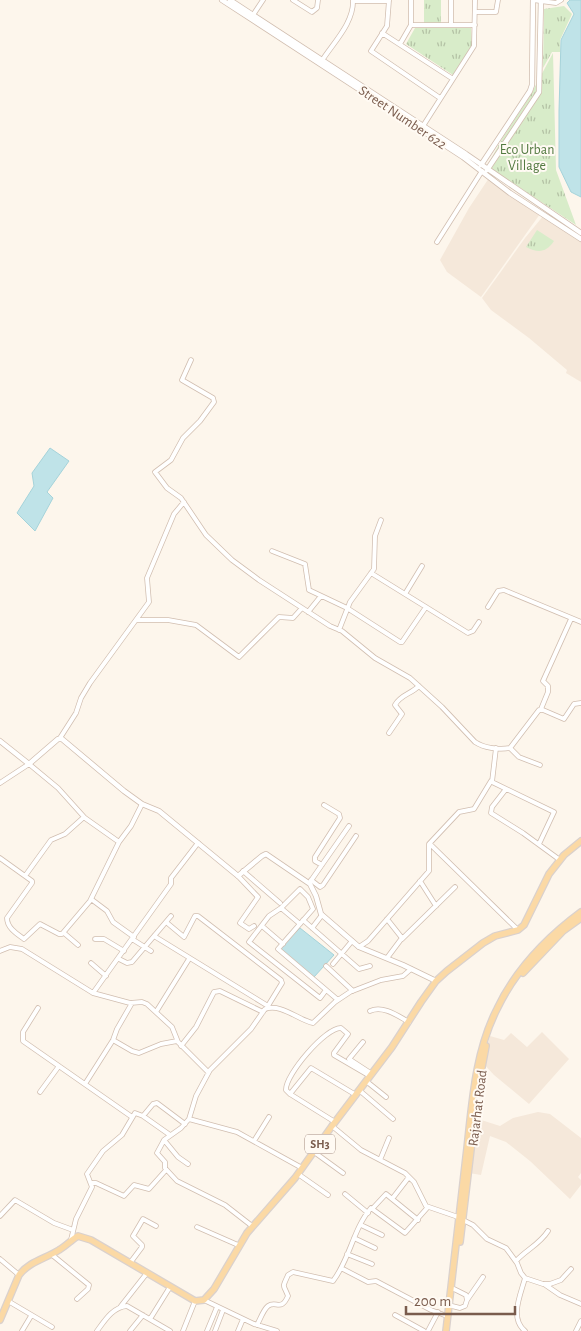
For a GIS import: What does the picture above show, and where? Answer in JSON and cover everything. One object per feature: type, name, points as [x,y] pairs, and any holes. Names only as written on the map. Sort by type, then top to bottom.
[{"type":"main road","points":[[518,930],[527,921],[545,882],[560,860],[581,841]]},
{"type":"main road","points":[[447,1331],[462,1219],[476,1075],[480,1053],[490,1023],[505,994],[533,955],[556,931],[581,912]]},
{"type":"main road","name":"Rajarhat Road","points":[[447,1331],[452,1306],[480,1076],[487,1041],[510,993],[523,973],[563,931],[581,918]]},
{"type":"main road","name":"SH3","points":[[204,1300],[214,1289],[238,1245],[300,1171],[436,982],[446,971],[495,936],[518,930]]},
{"type":"main road","points":[[0,1320],[19,1275],[27,1266],[51,1254],[78,1236],[87,1238],[195,1300],[204,1300]]},
{"type":"street","name":"Street Number 622","points":[[222,0],[581,232]]},
{"type":"street","name":"Street Number 622","points":[[230,0],[423,126],[483,169],[510,193],[581,239]]},
{"type":"street","points":[[253,15],[263,0]]},
{"type":"street","points":[[293,0],[312,12],[317,8],[318,0]]},
{"type":"street","points":[[323,59],[350,19],[354,10],[353,0],[388,1],[388,23],[371,52],[440,98]]},
{"type":"street","points":[[400,44],[411,25],[412,0]]},
{"type":"street","points":[[451,25],[452,0]]},
{"type":"street","points":[[423,126],[474,46],[475,0]]},
{"type":"street","points":[[475,12],[496,12],[498,0]]},
{"type":"street","points":[[437,242],[530,91],[532,85],[533,0],[556,3],[561,0]]},
{"type":"street","points":[[483,169],[539,92],[541,1]]},
{"type":"street","points":[[411,25],[475,25]]},
{"type":"street","points":[[382,33],[453,79]]},
{"type":"street","points":[[191,360],[182,380],[212,398],[214,402],[183,438],[172,460],[155,472],[166,488],[184,502],[206,535],[232,560],[308,612],[339,630],[375,658],[408,676],[477,743],[496,748],[510,748],[519,757],[540,765]]},
{"type":"street","points":[[0,783],[29,764],[60,738],[76,713],[78,704],[87,688],[149,602],[147,578],[174,514],[184,502]]},
{"type":"street","points":[[339,630],[351,600],[371,573],[374,565],[375,536],[381,520]]},
{"type":"street","points":[[272,551],[305,564],[308,589],[347,608],[401,642],[426,607]]},
{"type":"street","points":[[405,594],[422,566]]},
{"type":"street","points":[[371,573],[468,633],[473,631],[479,622]]},
{"type":"street","points":[[488,607],[498,592],[502,590],[581,622]]},
{"type":"street","points":[[308,612],[321,596]]},
{"type":"street","points":[[137,620],[168,620],[196,625],[239,657],[279,617],[293,618],[302,608]]},
{"type":"street","points":[[510,748],[541,710],[548,692],[548,686],[543,681],[570,619]]},
{"type":"street","points":[[389,734],[402,714],[396,703],[400,698],[410,694],[419,686]]},
{"type":"street","points":[[541,710],[564,719],[574,704],[581,703]]},
{"type":"street","points":[[60,738],[142,804],[159,811],[238,876],[258,897],[240,923],[249,929],[254,926]]},
{"type":"street","points":[[0,742],[58,788],[84,817],[119,842]]},
{"type":"street","points":[[359,947],[368,941],[428,871],[430,844],[458,812],[474,809],[491,781],[496,748]]},
{"type":"street","points":[[491,781],[553,811],[539,844]]},
{"type":"street","points":[[506,789],[492,807],[492,813],[560,860]]},
{"type":"street","points":[[19,948],[24,940],[40,924],[59,934],[64,933],[91,899],[119,842],[131,826],[142,804]]},
{"type":"street","points":[[322,865],[315,861],[315,857],[340,818],[339,814],[324,805]]},
{"type":"street","points":[[25,876],[51,840],[72,829],[84,817]]},
{"type":"street","points":[[310,882],[348,826]]},
{"type":"street","points":[[238,876],[266,854],[310,882],[323,886],[356,836]]},
{"type":"street","points":[[94,993],[172,883],[171,878],[198,843]]},
{"type":"street","points":[[430,844],[518,930]]},
{"type":"street","points":[[0,858],[31,880],[32,883],[7,921],[12,930],[24,940]]},
{"type":"street","points":[[243,871],[280,903]]},
{"type":"street","points":[[420,881],[436,906]]},
{"type":"street","points":[[310,882],[322,915],[359,947],[387,958],[436,982]]},
{"type":"street","points":[[387,958],[402,939],[454,887]]},
{"type":"street","points":[[326,990],[320,998],[249,942],[268,916],[281,908],[300,890],[308,897],[313,909],[278,949],[338,1000]]},
{"type":"street","points":[[91,899],[107,911],[113,922],[151,951]]},
{"type":"street","points":[[281,908],[312,928],[359,969],[370,966]]},
{"type":"street","points":[[312,928],[322,915]]},
{"type":"street","points":[[119,959],[129,963],[171,916]]},
{"type":"street","points":[[166,922],[184,937],[195,916],[198,916],[281,980],[282,983],[251,1029],[208,1072],[196,1096],[189,1119],[164,1140],[157,1153],[165,1162],[166,1170],[177,1181],[225,1205],[252,1226]]},
{"type":"street","points":[[386,919],[402,939]]},
{"type":"street","points":[[262,926],[283,944]]},
{"type":"street","points":[[64,933],[78,945]]},
{"type":"street","points":[[154,936],[267,1007],[313,1023],[338,1000],[353,990],[381,980],[403,976],[411,969]]},
{"type":"street","points":[[95,939],[104,939],[124,951]]},
{"type":"street","points":[[333,964],[352,941]]},
{"type":"street","points":[[0,951],[6,948],[19,948],[94,993],[132,1003],[145,1003],[173,1029],[177,1041],[208,1072]]},
{"type":"street","points":[[156,1012],[189,959]]},
{"type":"street","points":[[91,963],[106,976]]},
{"type":"street","points":[[326,966],[353,990]]},
{"type":"street","points":[[182,1046],[196,1027],[214,992],[220,992],[263,1012]]},
{"type":"street","points":[[84,1084],[112,1040],[132,1003]]},
{"type":"street","points":[[38,1008],[23,1032],[23,1041],[132,1117]]},
{"type":"street","points":[[370,1011],[376,1008],[408,1022]]},
{"type":"street","points":[[369,1077],[334,1055],[348,1034],[338,1027],[310,1050],[286,1082],[286,1090],[333,1124],[362,1150],[397,1168],[409,1177],[414,1182],[424,1203],[428,1207],[462,1219],[473,1225],[487,1239],[503,1246],[516,1261],[525,1278],[543,1284],[560,1295],[567,1296],[581,1304]]},
{"type":"street","points":[[112,1040],[139,1053],[161,1044],[177,1041]]},
{"type":"street","points":[[363,1042],[349,1059],[369,1077],[386,1097]]},
{"type":"street","points":[[40,1092],[59,1066]]},
{"type":"street","points":[[290,1094],[312,1068],[358,1092],[393,1119]]},
{"type":"street","points":[[143,1116],[153,1104],[158,1103],[185,1124]]},
{"type":"street","points":[[71,1240],[76,1219],[92,1187],[87,1176],[90,1169],[108,1146],[122,1136],[136,1112],[170,1134]]},
{"type":"street","points":[[254,1141],[269,1117]]},
{"type":"street","points":[[189,1119],[237,1132],[254,1141],[300,1171],[328,1195]]},
{"type":"street","points":[[380,1160],[390,1138]]},
{"type":"street","points":[[164,1140],[178,1157],[188,1164]]},
{"type":"street","points":[[314,1152],[343,1173]]},
{"type":"street","points":[[91,1183],[96,1183],[124,1196],[134,1184],[149,1189],[166,1170]]},
{"type":"street","points":[[392,1199],[409,1177]]},
{"type":"street","points":[[345,1194],[368,1213]]},
{"type":"street","points":[[257,1325],[267,1307],[282,1305],[285,1302],[288,1296],[283,1286],[288,1275],[293,1272],[331,1281],[335,1279],[368,1213],[384,1195],[388,1195],[418,1220]]},
{"type":"street","points":[[0,1216],[15,1200],[54,1223],[72,1230]]},
{"type":"street","points":[[373,1208],[404,1233],[408,1232],[428,1207]]},
{"type":"street","points":[[130,1263],[142,1247],[132,1236],[143,1220],[156,1226]]},
{"type":"street","points":[[361,1225],[382,1235]]},
{"type":"street","points":[[197,1226],[238,1245]]},
{"type":"street","points":[[516,1261],[525,1250],[541,1240],[548,1231]]},
{"type":"street","points":[[354,1238],[375,1248]]},
{"type":"street","points":[[51,1254],[89,1285],[88,1289],[77,1299]]},
{"type":"street","points":[[347,1254],[372,1264]]},
{"type":"street","points":[[0,1259],[19,1275]]},
{"type":"street","points":[[341,1268],[368,1282],[376,1281],[448,1316]]},
{"type":"street","points":[[543,1284],[556,1282],[571,1269]]},
{"type":"street","points":[[97,1331],[112,1312],[121,1306],[146,1273]]},
{"type":"street","points":[[452,1306],[460,1308],[464,1306],[483,1277]]},
{"type":"street","points":[[525,1278],[516,1318],[519,1325],[525,1331]]},
{"type":"street","points":[[150,1319],[170,1287]]},
{"type":"street","points":[[454,1289],[466,1295],[467,1300]]},
{"type":"street","points":[[183,1331],[195,1300]]},
{"type":"street","points":[[204,1300],[257,1325],[277,1331]]},
{"type":"street","points":[[8,1301],[52,1327]]},
{"type":"street","points":[[121,1306],[127,1306],[163,1329],[170,1331]]},
{"type":"street","points":[[207,1331],[217,1307]]},
{"type":"street","points":[[215,1331],[223,1310]]},
{"type":"street","points":[[428,1331],[438,1312]]},
{"type":"street","points":[[130,1331],[142,1315]]},
{"type":"street","points":[[395,1315],[424,1331]]},
{"type":"street","points":[[22,1331],[31,1316]]},
{"type":"street","points":[[238,1331],[243,1319]]},
{"type":"street","points":[[576,1331],[581,1321]]},
{"type":"shaded area","points":[[489,178],[540,214],[481,297],[447,272],[440,260],[469,208]]},
{"type":"shaded area","points":[[544,215],[581,237],[581,382],[566,373],[567,370],[529,338],[491,310],[482,298]]},
{"type":"shaded area","points":[[542,1032],[569,1059],[529,1104],[494,1075],[483,1063],[490,1036],[504,1040],[511,1033],[527,1047]]},
{"type":"shaded area","points":[[538,1112],[550,1114],[581,1138],[581,1173],[578,1177],[581,1180],[581,1185],[570,1199],[530,1161],[506,1142],[490,1136],[481,1175],[469,1173],[475,1118],[500,1126],[513,1118]]},
{"type":"green space","points":[[424,0],[441,0],[441,23],[424,24]]},
{"type":"green space","points":[[564,6],[572,14],[560,40],[560,52],[552,52],[543,68],[544,9]]},
{"type":"green space","points":[[415,28],[471,28],[472,46],[453,75],[406,44]]},
{"type":"green space","name":"Eco Urban Village","points":[[553,53],[556,170],[576,225],[487,166],[530,96]]},
{"type":"green space","points":[[537,230],[554,241],[548,248],[542,251],[526,247]]},
{"type":"water","points":[[570,0],[581,0],[581,197],[571,192],[559,167],[561,40],[574,14],[567,3]]},
{"type":"water","points":[[50,448],[69,461],[47,492],[53,498],[35,531],[17,513],[34,486],[32,473]]},
{"type":"water","points":[[300,928],[334,955],[314,977],[279,949]]}]
